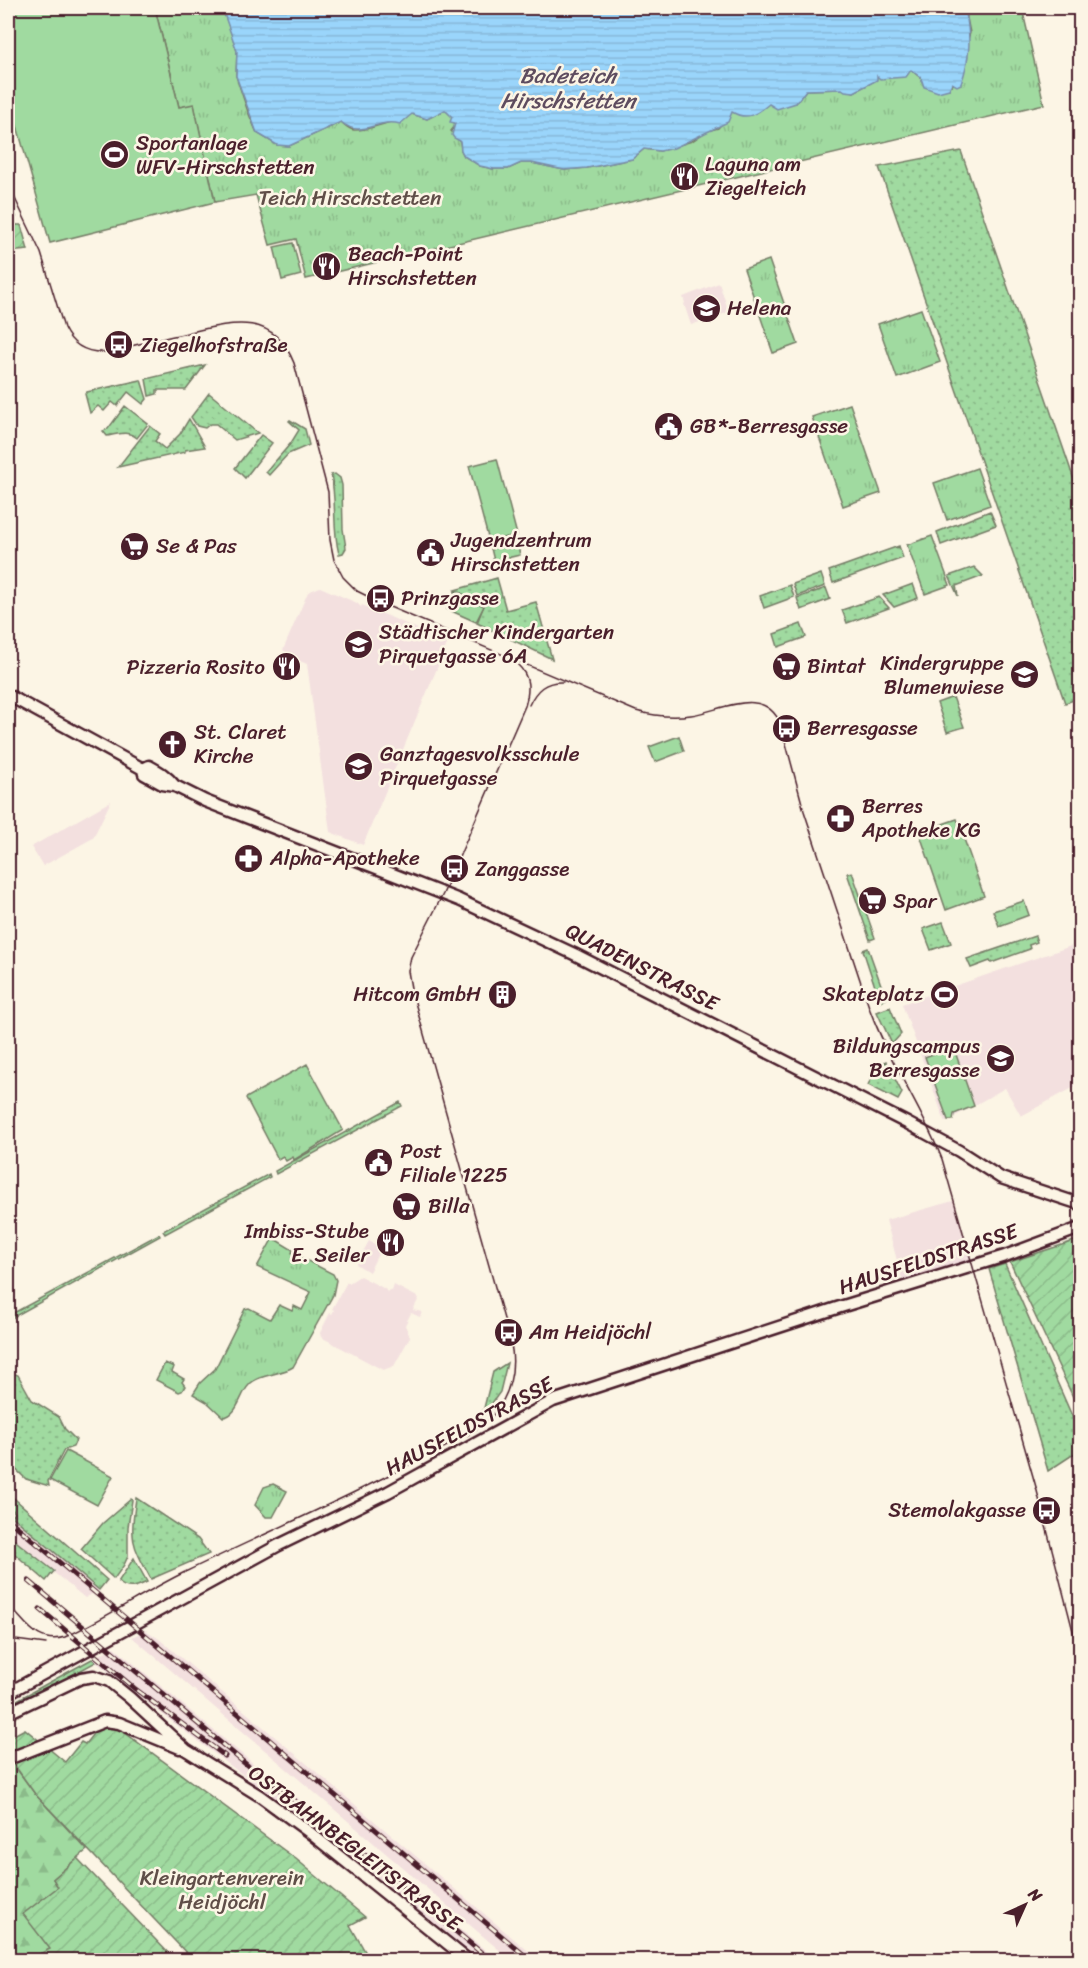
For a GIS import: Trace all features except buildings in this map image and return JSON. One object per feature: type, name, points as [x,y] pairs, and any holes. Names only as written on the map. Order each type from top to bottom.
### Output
[{"type":"street","name":"QUADENSTRASSE","points":[[8,695],[142,769],[144,774],[162,784],[175,786],[204,801],[459,900],[574,954],[907,1123],[959,1150],[1001,1178],[1080,1204]]},
{"type":"street","name":"HAUSFELDSTRASSE","points":[[8,1693],[279,1545],[388,1492],[569,1394],[1005,1256],[1080,1228]]},
{"type":"street","name":"OSTBAHNBEGLEITSTRASSE","points":[[8,1713],[81,1678],[101,1677],[130,1698],[186,1750]]},
{"type":"street","name":"OSTBAHNBEGLEITSTRASSE","points":[[8,1760],[98,1722],[109,1720],[186,1750],[260,1796],[309,1832],[468,1960]]},
{"type":"shaded area","name":"Helena","points":[[719,283],[729,312],[691,325],[683,297]]},
{"type":"shaded area","points":[[320,587],[357,603],[361,607],[362,605],[448,642],[363,845],[330,832],[307,664],[285,655],[286,652],[283,650],[308,592]]},
{"type":"shaded area","points":[[111,801],[93,838],[43,866],[31,847]]},
{"type":"shaded area","name":"Bildungscampus Berresgasse","points":[[1080,943],[1080,1084],[1021,1116],[1005,1088],[945,1122],[902,1004]]},
{"type":"shaded area","points":[[953,1201],[973,1263],[904,1286],[886,1220]]},
{"type":"shaded area","points":[[369,1241],[381,1248],[369,1272],[356,1264]]},
{"type":"shaded area","points":[[360,1276],[387,1292],[392,1291],[394,1285],[419,1298],[413,1310],[422,1312],[420,1317],[411,1313],[405,1325],[410,1337],[394,1366],[383,1370],[321,1337],[320,1333],[347,1282]]},
{"type":"shaded area","points":[[8,1512],[99,1590],[85,1598],[8,1535]]},
{"type":"shaded area","points":[[146,1630],[539,1960],[511,1960],[132,1637]]},
{"type":"shaded area","points":[[114,1647],[261,1770],[374,1857],[497,1960],[478,1960],[355,1859],[92,1659]]},
{"type":"green space","name":"Sportanlage WFV-Hirschstetten","points":[[8,8],[155,8],[179,107],[194,104],[215,202],[50,243],[8,92]]},
{"type":"green space","name":"Teich Hirschstetten","points":[[155,8],[223,8],[237,51],[236,76],[248,112],[257,133],[277,145],[289,146],[341,122],[350,129],[359,130],[412,114],[427,119],[445,110],[453,117],[455,126],[451,131],[460,141],[464,156],[480,166],[493,169],[508,169],[521,163],[532,163],[564,170],[632,159],[644,149],[660,151],[692,141],[707,131],[718,128],[732,112],[769,104],[796,103],[806,90],[842,89],[854,92],[876,80],[877,75],[911,70],[921,78],[949,89],[954,83],[970,33],[966,13],[971,8],[1022,8],[1044,104],[306,279],[296,239],[270,245],[256,195],[215,202],[194,105],[179,107]]},
{"type":"green space","points":[[961,151],[1080,497],[1080,698],[1065,703],[879,167]]},
{"type":"green space","points":[[8,195],[16,217],[13,219],[16,225],[21,225],[28,250],[8,252]]},
{"type":"green space","points":[[293,243],[301,275],[282,280],[274,247]]},
{"type":"green space","points":[[769,260],[798,344],[773,353],[744,269]]},
{"type":"green space","points":[[921,309],[940,362],[897,378],[878,324]]},
{"type":"green space","points":[[205,365],[186,390],[157,390],[157,394],[149,396],[146,379]]},
{"type":"green space","points":[[141,380],[147,399],[143,404],[128,392],[117,406],[112,402],[104,411],[98,406],[90,413],[85,394],[87,392]]},
{"type":"green space","points":[[209,393],[258,433],[235,440],[216,424],[210,424],[205,428],[197,426],[191,417]]},
{"type":"green space","points":[[850,404],[881,493],[843,506],[812,417]]},
{"type":"green space","points":[[125,406],[148,424],[137,438],[126,433],[107,436],[103,431],[108,429]]},
{"type":"green space","points":[[189,419],[205,447],[118,467],[150,426],[160,434],[155,441],[165,449],[180,434]]},
{"type":"green space","points":[[290,420],[305,429],[309,445],[288,454],[269,475],[266,472],[299,430]]},
{"type":"green space","points":[[261,435],[272,443],[245,478],[235,468]]},
{"type":"green space","points":[[497,459],[517,535],[489,541],[469,466]]},
{"type":"green space","points":[[977,468],[990,505],[947,520],[934,483]]},
{"type":"green space","points":[[335,474],[340,478],[342,485],[346,548],[343,553],[339,554],[331,475]]},
{"type":"green space","points":[[990,511],[996,525],[941,545],[937,532]]},
{"type":"green space","points":[[932,536],[950,585],[925,594],[907,545]]},
{"type":"green space","points":[[516,538],[520,555],[494,561],[490,544]]},
{"type":"green space","points":[[899,546],[903,558],[833,583],[829,571]]},
{"type":"green space","points":[[974,567],[983,576],[956,586],[958,596],[949,576]]},
{"type":"green space","points":[[821,574],[825,586],[797,596],[793,584]]},
{"type":"green space","points":[[497,578],[506,610],[536,602],[552,659],[477,623],[484,605],[455,590]]},
{"type":"green space","points":[[913,584],[918,598],[894,607],[883,595]]},
{"type":"green space","points":[[790,585],[794,597],[764,608],[760,596]]},
{"type":"green space","points":[[826,588],[830,599],[801,610],[797,598]]},
{"type":"green space","points":[[455,591],[484,606],[476,622],[447,609]]},
{"type":"green space","points":[[879,597],[889,608],[847,623],[842,610]]},
{"type":"green space","points":[[801,624],[806,637],[778,647],[774,634]]},
{"type":"green space","points":[[953,697],[964,727],[947,732],[937,703]]},
{"type":"green space","points":[[679,736],[684,751],[655,762],[649,747]]},
{"type":"green space","points":[[957,819],[984,896],[946,910],[919,832]]},
{"type":"green space","points":[[852,872],[875,938],[870,940],[847,873]]},
{"type":"green space","points":[[1024,901],[1029,915],[999,926],[993,911]]},
{"type":"green space","points":[[943,922],[951,943],[931,950],[923,929]]},
{"type":"green space","points":[[1035,936],[1037,942],[1029,945],[1030,949],[991,963],[990,961],[971,968],[967,959]]},
{"type":"green space","points":[[868,948],[886,999],[880,1002],[863,950]]},
{"type":"green space","points":[[890,1007],[901,1034],[892,1044],[877,1012]]},
{"type":"green space","points":[[953,1046],[974,1106],[954,1114],[953,1120],[948,1120],[925,1057]]},
{"type":"green space","points":[[886,1061],[902,1093],[898,1100],[868,1085],[878,1065]]},
{"type":"green space","points":[[307,1064],[343,1130],[294,1160],[293,1157],[286,1161],[283,1156],[278,1159],[246,1098]]},
{"type":"green space","points":[[400,1102],[402,1106],[276,1174],[275,1171]]},
{"type":"green space","points":[[269,1174],[270,1177],[165,1234],[163,1231]]},
{"type":"green space","points":[[159,1234],[160,1236],[8,1320],[8,1316]]},
{"type":"green space","points":[[273,1238],[293,1250],[292,1253],[333,1274],[336,1280],[333,1295],[293,1367],[253,1381],[232,1413],[223,1417],[207,1402],[193,1394],[200,1383],[215,1369],[245,1309],[249,1308],[270,1319],[279,1305],[292,1311],[294,1306],[302,1310],[311,1292],[257,1267]]},
{"type":"green space","points":[[1080,1239],[1080,1412],[1010,1262]]},
{"type":"green space","points":[[1005,1264],[1080,1434],[1080,1450],[1048,1471],[989,1269]]},
{"type":"green space","points":[[165,1363],[174,1367],[172,1372],[184,1379],[182,1382],[185,1386],[182,1391],[179,1392],[156,1380]]},
{"type":"green space","points":[[507,1363],[500,1392],[484,1414],[493,1372]]},
{"type":"green space","points":[[15,1374],[18,1375],[32,1400],[59,1417],[65,1429],[76,1440],[73,1447],[64,1450],[48,1481],[49,1486],[26,1479],[8,1462],[8,1378]]},
{"type":"green space","points":[[66,1451],[113,1476],[97,1505],[50,1480]]},
{"type":"green space","points":[[273,1484],[287,1491],[273,1517],[266,1517],[255,1505],[264,1487]]},
{"type":"green space","points":[[8,1493],[107,1580],[99,1590],[12,1516],[15,1513],[8,1504]]},
{"type":"green space","points":[[136,1498],[198,1539],[209,1554],[151,1579],[139,1557],[134,1541]]},
{"type":"green space","points":[[131,1499],[128,1556],[114,1579],[81,1549],[103,1523]]},
{"type":"green space","points":[[8,1535],[54,1571],[46,1581],[8,1548]]},
{"type":"green space","points":[[134,1558],[147,1582],[136,1587],[129,1587],[118,1582]]},
{"type":"green space","points":[[92,1659],[96,1662],[8,1710],[8,1705]]},
{"type":"green space","name":"Kleingartenverein Heidjöchl","points":[[100,1725],[121,1730],[296,1859],[365,1917],[350,1925],[370,1960],[193,1960],[35,1794],[8,1756],[8,1738],[25,1729],[65,1762],[81,1742],[85,1744]]},
{"type":"green space","points":[[11,1761],[35,1794],[87,1850],[53,1879],[58,1887],[50,1949],[28,1960],[8,1960],[8,1763]]},
{"type":"green space","points":[[77,1858],[175,1960],[28,1960],[50,1949],[23,1914],[58,1887],[53,1879]]},
{"type":"water","name":"Badeteich Hirschstetten","points":[[222,8],[971,8],[966,13],[969,32],[968,57],[961,84],[957,86],[952,83],[949,89],[938,92],[924,87],[921,78],[911,70],[906,77],[880,79],[877,76],[877,80],[854,92],[842,89],[806,90],[796,103],[777,109],[769,104],[752,115],[742,116],[732,112],[728,122],[674,148],[660,151],[644,149],[632,159],[564,170],[532,163],[521,163],[508,169],[480,166],[464,156],[460,141],[452,135],[455,123],[450,122],[452,117],[445,110],[427,119],[412,114],[400,124],[384,123],[363,129],[349,127],[341,122],[289,146],[277,145],[257,133],[236,76],[237,51]]},
{"type":"tram line","points":[[8,184],[41,253],[64,328],[80,347],[105,352],[234,324],[249,324],[262,328],[274,335],[285,346],[294,363],[328,492],[330,540],[334,560],[343,577],[357,591],[636,711],[663,716],[684,716],[741,703],[753,703],[764,706],[774,713],[781,725],[804,811],[870,1010],[886,1048],[942,1159],[1036,1487],[1080,1658]]},
{"type":"tram line","points":[[8,1605],[39,1635],[55,1639],[65,1637],[185,1572],[455,1442],[484,1423],[503,1400],[512,1372],[511,1344],[408,971],[411,957],[443,894],[525,706],[528,683],[517,664]]},
{"type":"tram line","points":[[529,705],[535,695],[546,685],[563,682]]},
{"type":"tram line","points":[[8,1639],[46,1644]]},
{"type":"railway","points":[[8,1519],[530,1960]]},
{"type":"railway","points":[[29,1581],[248,1766],[354,1846],[490,1960]]},
{"type":"railway","points":[[40,1609],[134,1688],[225,1756]]},
{"type":"place","name":"Sportanlage WFV-Hirschstetten","points":[[115,155]]},
{"type":"place","name":"Laguna am Ziegelteich","points":[[684,176]]},
{"type":"place","name":"Beach-Point Hirschstetten","points":[[327,266]]},
{"type":"place","name":"Helena","points":[[706,308]]},
{"type":"place","name":"Ziegelhofstraße","points":[[119,345]]},
{"type":"place","name":"GB*-Berresgasse","points":[[669,426]]},
{"type":"place","name":"Se & Pas","points":[[135,546]]},
{"type":"place","name":"Jugendzentrum Hirschstetten","points":[[430,552]]},
{"type":"place","name":"Prinzgasse","points":[[380,598]]},
{"type":"place","name":"Städtischer Kindergarten Pirquetgasse 6A","points":[[358,644]]},
{"type":"place","name":"Bintat","points":[[786,666]]},
{"type":"place","name":"Pizzeria Rosito","points":[[286,667]]},
{"type":"place","name":"Kindergruppe Blumenwiese","points":[[1025,675]]},
{"type":"place","name":"Berresgasse","points":[[786,728]]},
{"type":"place","name":"St. Claret Kirche","points":[[173,744]]},
{"type":"place","name":"Ganztagesvolksschule Pirquetgasse","points":[[359,766]]},
{"type":"place","name":"Berres Apotheke KG","points":[[841,818]]},
{"type":"place","name":"Alpha-Apotheke","points":[[249,858]]},
{"type":"place","name":"Zanggasse","points":[[454,869]]},
{"type":"place","name":"Spar","points":[[872,901]]},
{"type":"place","name":"Hitcom GmbH","points":[[502,994]]},
{"type":"place","name":"Skateplatz","points":[[945,994]]},
{"type":"place","name":"Bildungscampus Berresgasse","points":[[1001,1058]]},
{"type":"place","name":"Post Filiale 1225","points":[[379,1163]]},
{"type":"place","name":"Billa","points":[[407,1206]]},
{"type":"place","name":"Imbiss-Stube E. Seiler","points":[[390,1243]]},
{"type":"place","name":"Am Heidjöchl","points":[[508,1332]]},
{"type":"place","name":"Stemolakgasse","points":[[1047,1510]]}]
